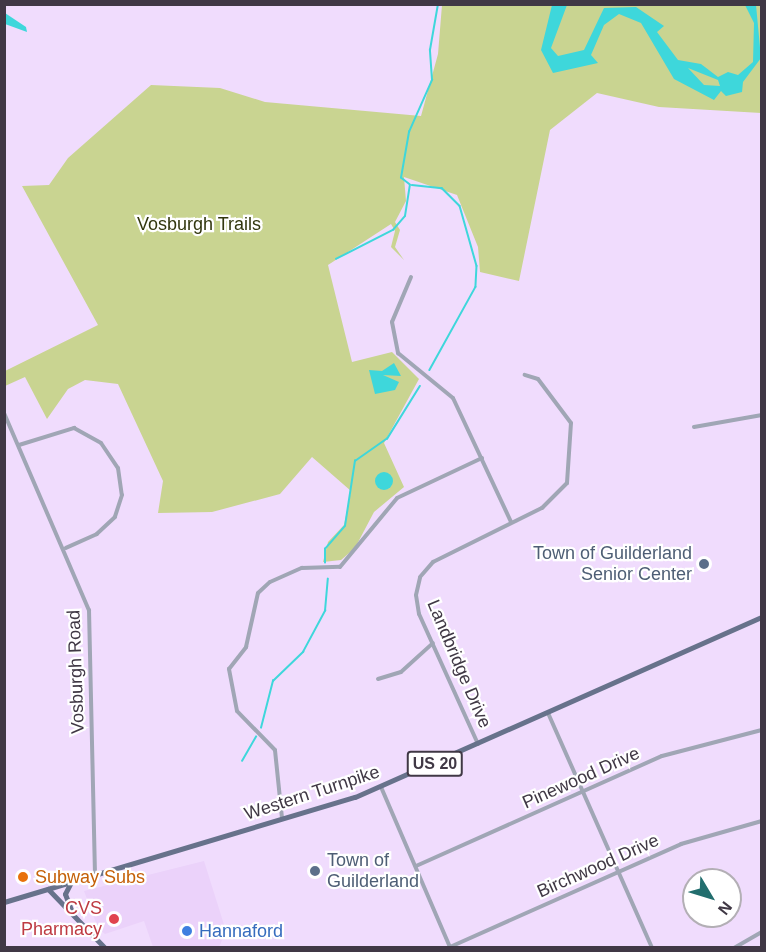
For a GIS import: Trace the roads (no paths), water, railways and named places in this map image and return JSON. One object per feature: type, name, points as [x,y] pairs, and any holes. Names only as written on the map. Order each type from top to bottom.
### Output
[{"type":"main road","name":"Western Turnpike","points":[[95,874],[283,821],[381,787],[762,617]]},
{"type":"main road","name":"US 20","points":[[4,902],[95,874]]},
{"type":"main road","points":[[71,882],[65,898],[76,918]]},
{"type":"main road","points":[[48,889],[105,948]]},
{"type":"street","points":[[411,277],[392,322],[398,353],[453,398],[511,522]]},
{"type":"street","name":"Landbridge Drive","points":[[478,744],[417,605],[420,578],[440,557],[551,503],[570,472],[572,432],[566,412],[538,379],[525,375]]},
{"type":"street","name":"Vosburgh Road","points":[[4,413],[66,548],[89,610],[95,874]]},
{"type":"street","points":[[694,427],[762,415]]},
{"type":"street","points":[[19,445],[74,428],[100,442],[118,468],[122,495],[114,517],[97,534],[66,548]]},
{"type":"street","points":[[283,821],[275,750],[237,711],[229,669],[246,647],[258,593],[270,582],[302,568],[340,567],[397,498],[482,458]]},
{"type":"street","points":[[378,679],[401,672],[432,643]]},
{"type":"street","points":[[548,713],[652,948]]},
{"type":"street","name":"Pinewood Drive","points":[[416,866],[662,756],[762,730]]},
{"type":"street","points":[[381,787],[450,947]]},
{"type":"street","name":"Birchwood Drive","points":[[450,947],[706,834],[762,821]]},
{"type":"street","points":[[734,948],[742,946],[762,932]]},
{"type":"waterway","points":[[336,259],[393,230],[405,216],[410,185],[401,178],[409,132],[432,80],[430,50],[438,4]]},
{"type":"waterway","points":[[412,185],[442,188],[460,206],[477,266],[476,287],[430,370]]},
{"type":"waterway","points":[[325,563],[325,549],[345,526],[355,461],[387,439],[420,386]]},
{"type":"waterway","points":[[261,728],[273,681],[303,652],[325,611],[328,579]]},
{"type":"waterway","points":[[242,761],[256,737]]},
{"type":"place","name":"Town of Guilderland Senior Center","points":[[704,564]]},
{"type":"place","name":"Town of Guilderland","points":[[315,871]]},
{"type":"place","name":"Subway Subs","points":[[23,877]]},
{"type":"place","name":"CVS Pharmacy","points":[[114,919]]},
{"type":"place","name":"Hannaford","points":[[187,931]]},
{"type":"park label","name":"Vosburgh Trails","points":[[199,224]]}]
